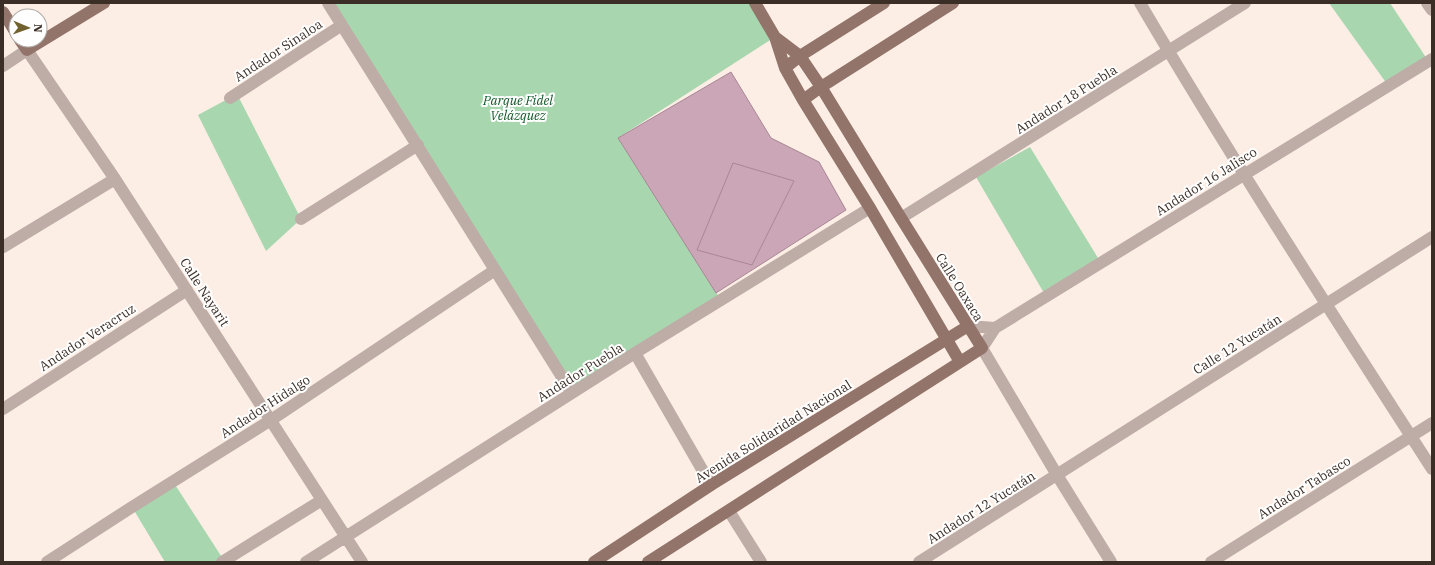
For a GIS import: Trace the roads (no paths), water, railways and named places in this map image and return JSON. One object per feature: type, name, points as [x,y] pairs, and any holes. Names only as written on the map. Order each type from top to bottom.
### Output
[{"type":"main road","points":[[48,32],[104,3]]},
{"type":"main road","name":"Calle Oaxaca","points":[[755,3],[775,36],[785,68],[802,100],[870,208],[960,362]]},
{"type":"main road","points":[[785,68],[800,56],[884,3]]},
{"type":"main road","points":[[802,100],[953,3]]},
{"type":"main road","name":"Calle Oaxaca","points":[[775,36],[800,56],[821,87],[900,218],[982,348]]},
{"type":"main road","name":"Avenida Solidaridad Nacional","points":[[594,562],[711,485],[968,326]]},
{"type":"main road","points":[[648,562],[982,348]]},
{"type":"street","points":[[328,3],[572,393]]},
{"type":"street","points":[[1140,3],[1244,174],[1432,469]]},
{"type":"street","name":"Andador 18 Puebla","points":[[900,218],[1246,3]]},
{"type":"street","points":[[1427,3],[1432,10]]},
{"type":"street","name":"Andador Sinaloa","points":[[230,98],[342,25]]},
{"type":"street","points":[[3,66],[21,48]]},
{"type":"street","name":"Calle Nayarit","points":[[26,48],[115,179],[362,562]]},
{"type":"street","name":"Andador 16 Jalisco","points":[[982,348],[995,328],[1432,59]]},
{"type":"street","points":[[301,218],[418,146]]},
{"type":"street","points":[[3,247],[115,179]]},
{"type":"street","name":"Andador Puebla","points":[[306,562],[635,353],[870,208]]},
{"type":"street","name":"Calle 12 Yucatán","points":[[1057,475],[1432,237]]},
{"type":"street","name":"Andador Hidalgo","points":[[47,562],[271,420],[495,270]]},
{"type":"street","name":"Andador Veracruz","points":[[3,409],[187,290]]},
{"type":"street","points":[[968,326],[995,328]]},
{"type":"street","name":"Calle Oaxaca","points":[[982,348],[1057,475],[1111,562]]},
{"type":"street","points":[[635,353],[711,485]]},
{"type":"street","name":"Andador Tabasco","points":[[1211,562],[1432,423]]},
{"type":"street","name":"Andador 12 Yucatán","points":[[919,562],[1057,475]]},
{"type":"street","points":[[222,562],[322,500]]},
{"type":"street","points":[[729,511],[762,562]]},
{"type":"park label","name":"Parque Fidel Velázquez","points":[[518,108]]}]
